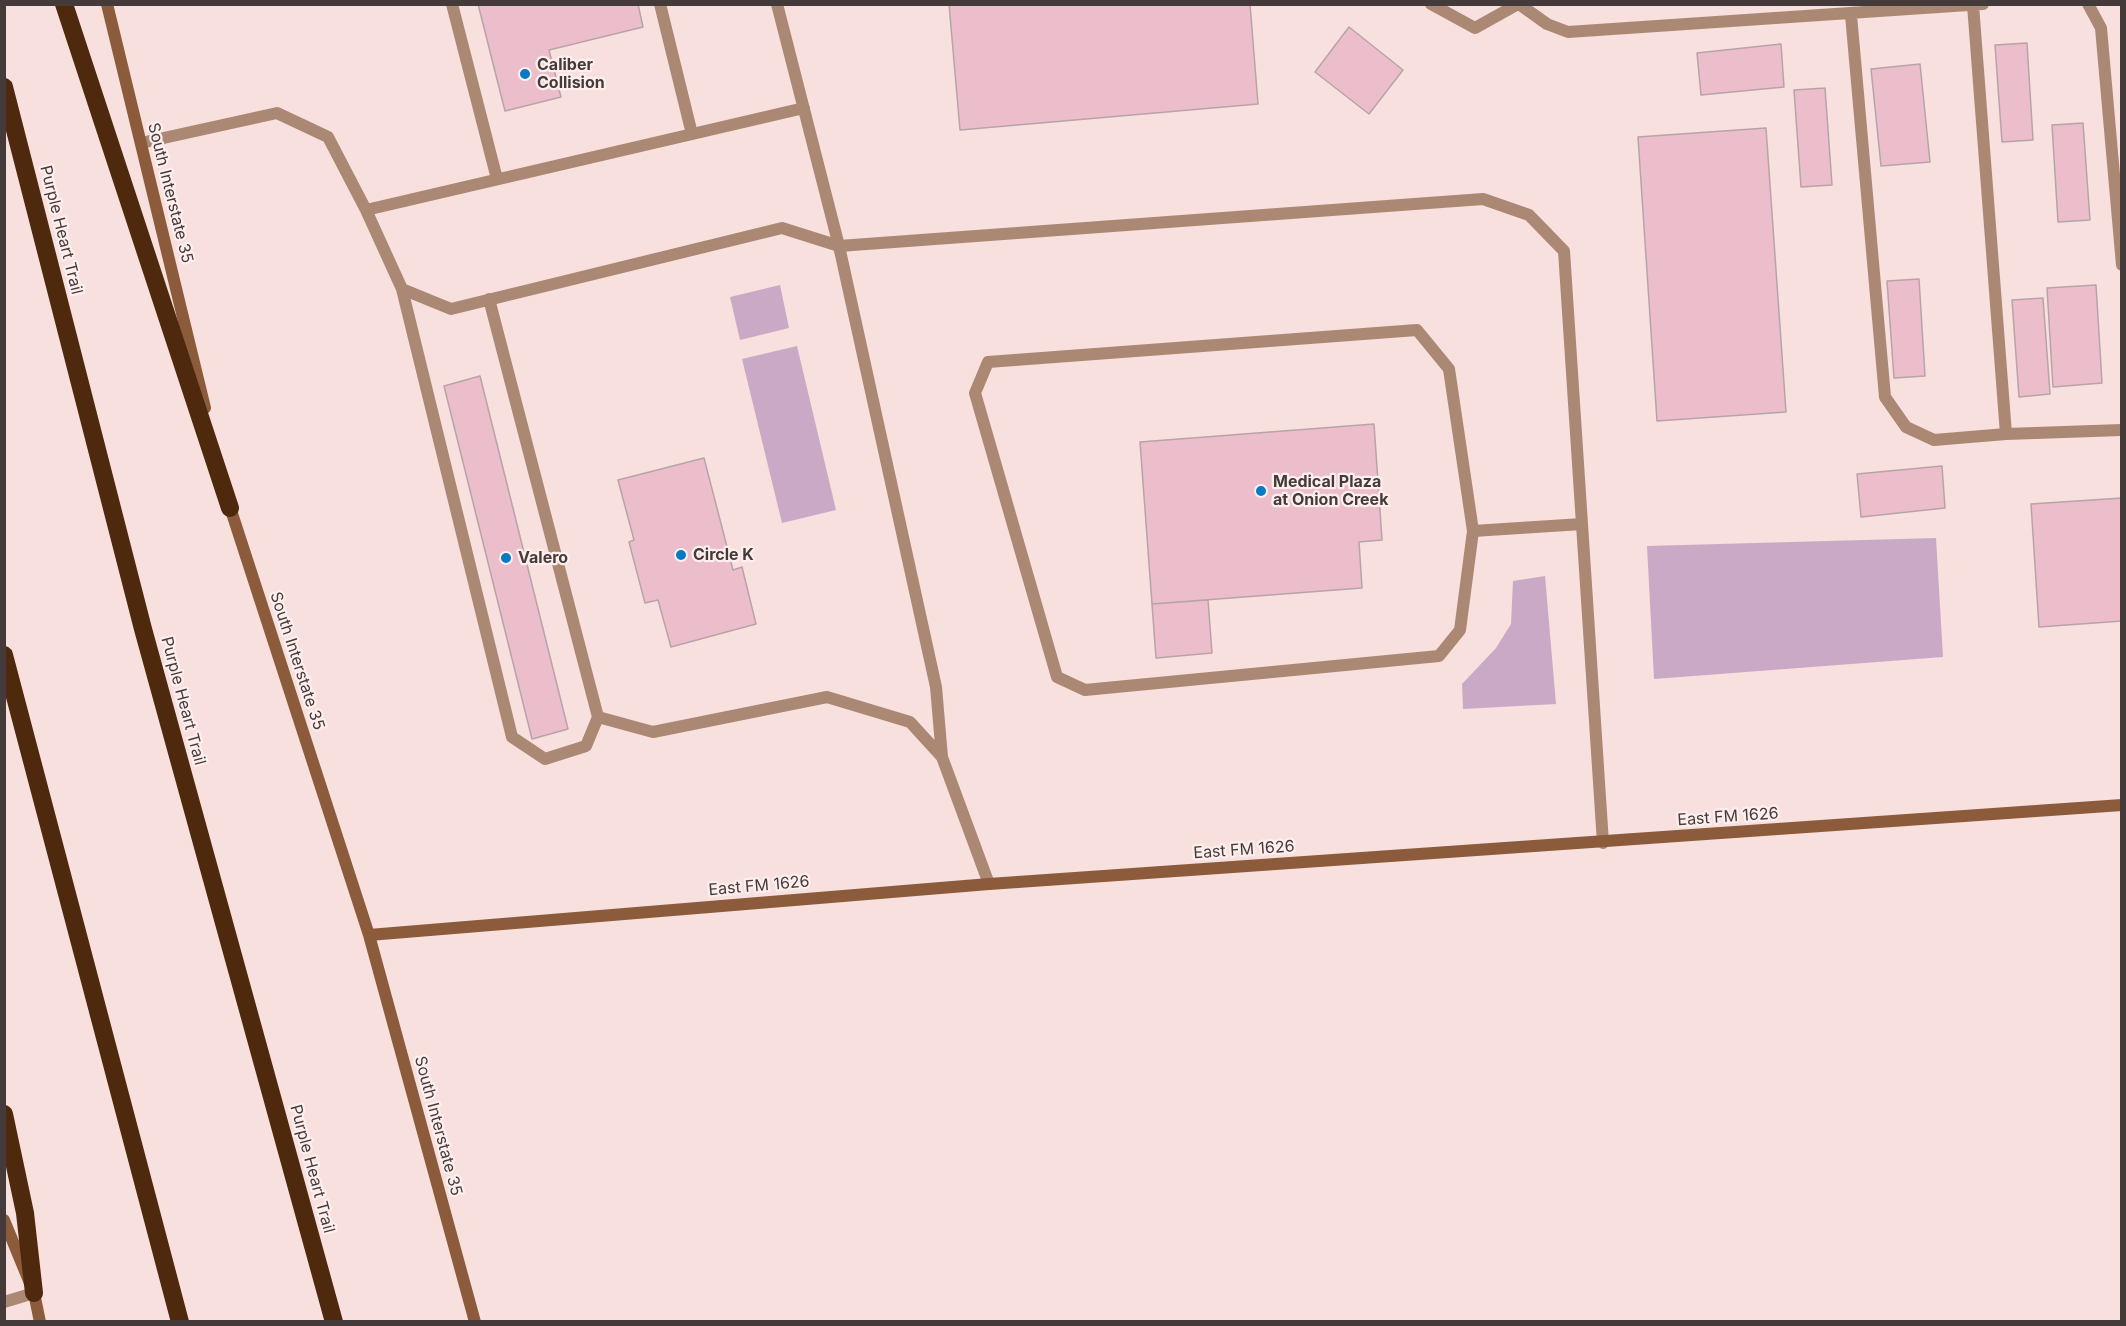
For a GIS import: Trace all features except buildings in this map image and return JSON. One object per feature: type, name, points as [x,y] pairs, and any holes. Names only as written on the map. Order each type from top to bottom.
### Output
[{"type":"highway","points":[[64,4],[230,508]]},
{"type":"highway","name":"Purple Heart Trail","points":[[4,87],[143,629],[334,1322]]},
{"type":"highway","points":[[4,655],[180,1322]]},
{"type":"highway","points":[[4,1114],[26,1213],[34,1293]]},
{"type":"main road","name":"South Interstate 35","points":[[107,4],[230,508],[369,935],[475,1322]]},
{"type":"main road","name":"East FM 1626","points":[[369,935],[988,884],[1603,843],[2121,805]]},
{"type":"main road","points":[[4,1220],[34,1293],[40,1322]]},
{"type":"lane","points":[[452,4],[497,179]]},
{"type":"lane","points":[[660,4],[692,134]]},
{"type":"lane","points":[[777,4],[839,246],[936,687],[942,757],[988,884]]},
{"type":"lane","points":[[1431,4],[1475,28],[1518,4],[1547,24],[1568,32],[1851,15],[1983,4]]},
{"type":"lane","points":[[2088,4],[2101,28],[2121,265]]},
{"type":"lane","points":[[1973,5],[2006,434]]},
{"type":"lane","points":[[1851,15],[1885,397],[1906,427],[1934,440],[2006,434],[2121,430]]},
{"type":"lane","points":[[366,210],[804,108]]},
{"type":"lane","points":[[141,143],[277,113],[328,136],[366,210],[402,289],[512,737],[545,759],[586,746],[597,717],[489,299]]},
{"type":"lane","points":[[402,289],[451,309],[782,228],[839,246],[1483,199],[1529,215],[1564,251],[1603,843]]},
{"type":"lane","points":[[1417,330],[1449,369],[1473,531],[1460,630],[1439,656],[1085,690],[1057,677],[975,393],[988,362],[1417,330]]},
{"type":"lane","points":[[1473,531],[1582,524]]},
{"type":"lane","points":[[597,717],[653,732],[827,697],[910,722],[942,757]]},
{"type":"lane","points":[[4,1302],[34,1293]]},
{"type":"shaded area","points":[[780,285],[789,328],[740,340],[730,297]]},
{"type":"shaded area","points":[[797,346],[836,510],[782,523],[742,359]]},
{"type":"shaded area","points":[[1936,538],[1943,657],[1654,679],[1647,546]]},
{"type":"shaded area","points":[[1545,576],[1556,704],[1463,709],[1462,684],[1496,648],[1511,624],[1513,581]]},
{"type":"place","name":"Caliber Collision","points":[[525,74]]},
{"type":"place","name":"Medical Plaza at Onion Creek","points":[[1261,491]]},
{"type":"place","name":"Circle K","points":[[681,555]]},
{"type":"place","name":"Valero","points":[[506,558]]}]
